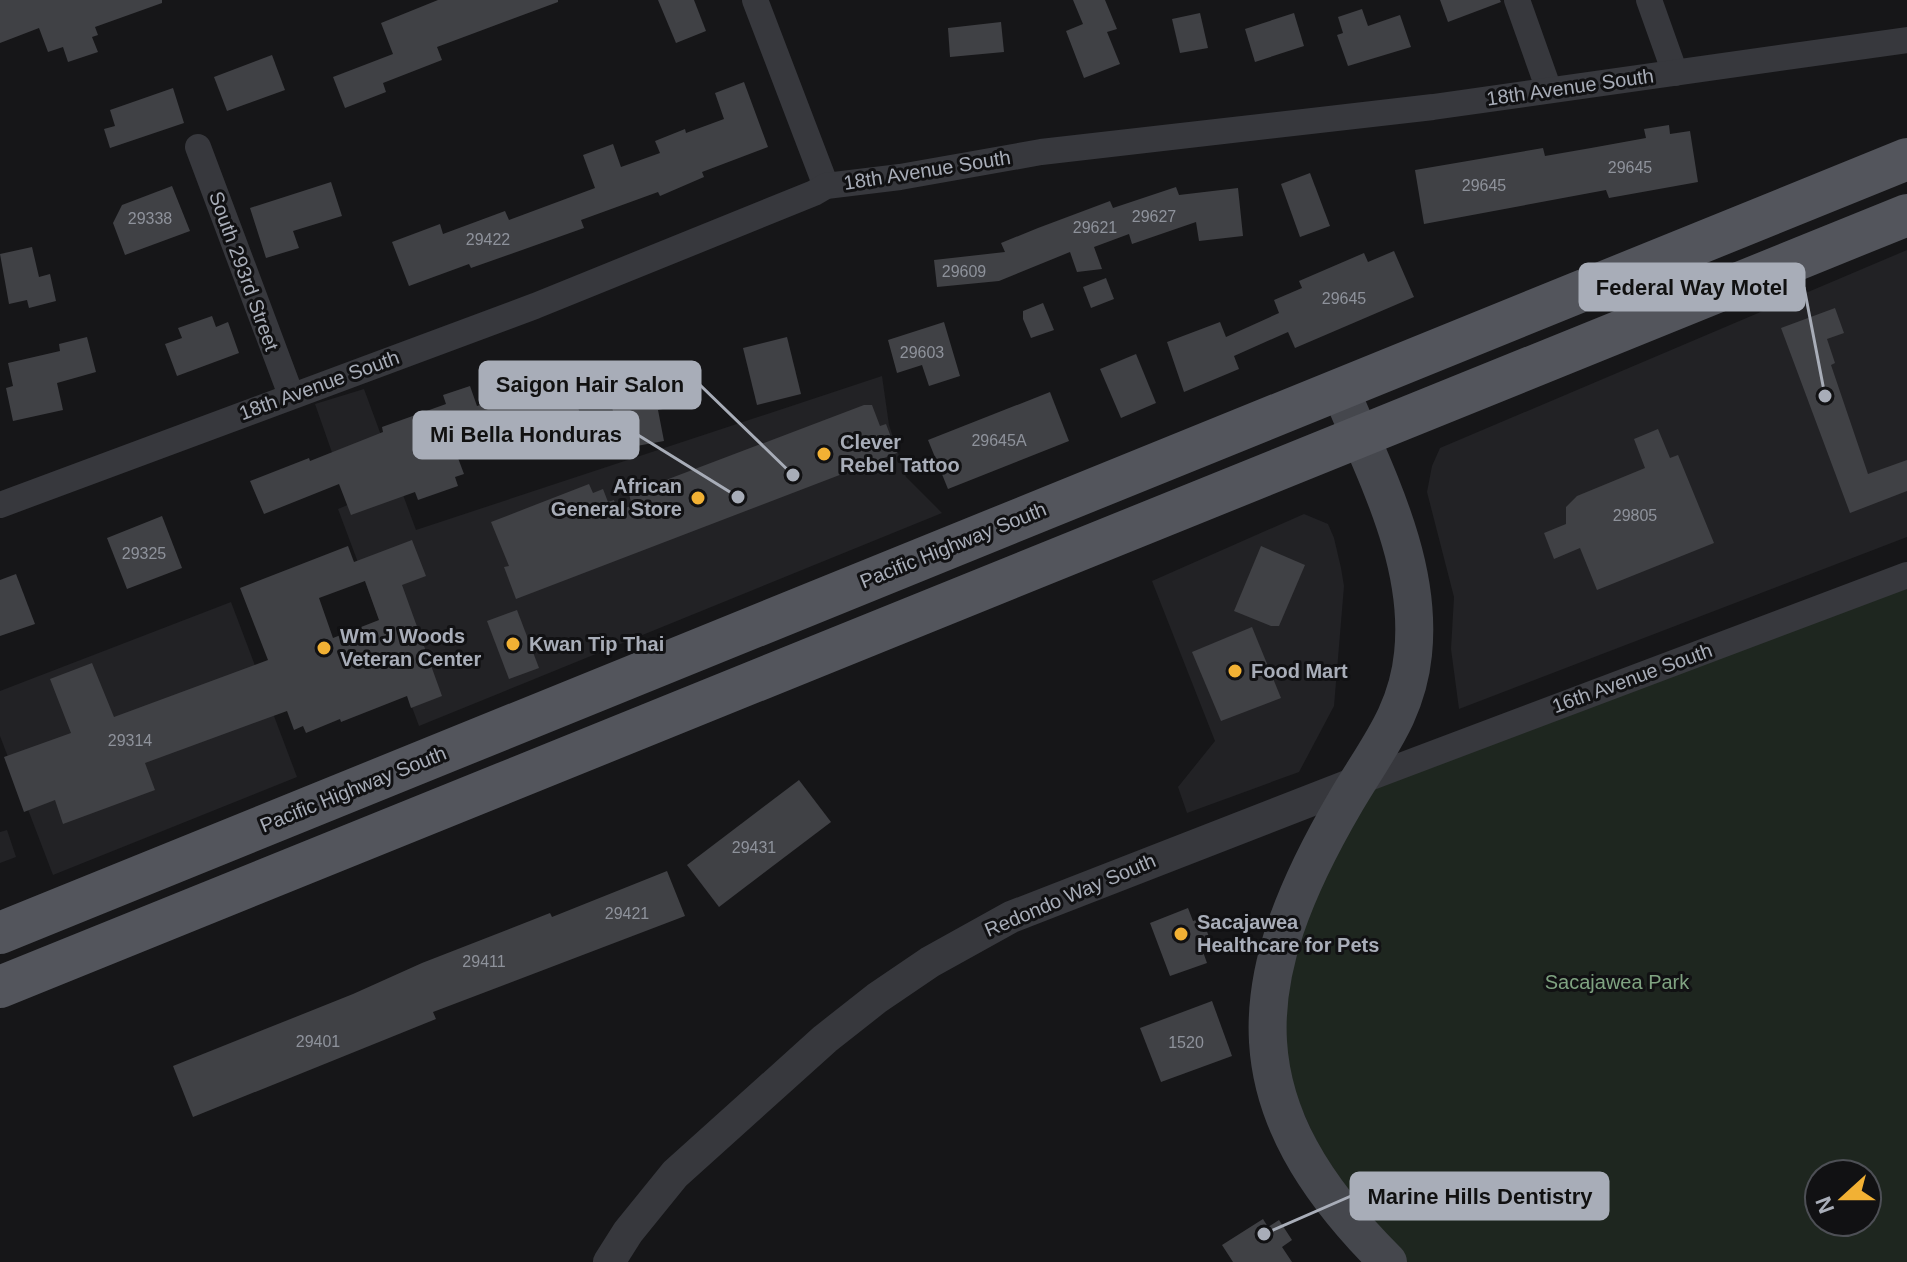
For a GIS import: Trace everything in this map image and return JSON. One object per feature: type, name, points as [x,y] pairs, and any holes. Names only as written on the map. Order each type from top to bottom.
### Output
[{"type":"main road","name":"Pacific Highway South","points":[[0,933],[1907,159]]},
{"type":"main road","points":[[0,987],[1904,213]]},
{"type":"main road","points":[[1340,389],[1403,550],[1412,586],[1413,655],[1406,690],[1393,727],[1319,851],[1285,930],[1268,999],[1266,1030],[1275,1089],[1306,1163],[1358,1233],[1388,1262]]},
{"type":"main road","points":[[0,960],[161,894],[300,811]]},
{"type":"street","points":[[755,0],[826,186]]},
{"type":"street","points":[[1517,0],[1549,90]]},
{"type":"street","points":[[1649,0],[1675,73]]},
{"type":"street","name":"18th Avenue South","points":[[0,505],[535,306],[826,186],[900,177],[1041,152],[1433,107],[1907,40]]},
{"type":"street","name":"South 293rd Street","points":[[198,147],[291,395]]},
{"type":"street","name":"16th Avenue South","points":[[1358,782],[1907,575]]},
{"type":"street","name":"Redondo Way South","points":[[609,1262],[628,1232],[675,1174],[825,1039],[930,962],[1011,917],[1358,782]]},
{"type":"shaded area","points":[[1907,250],[1907,537],[1459,709],[1451,649],[1454,597],[1427,492],[1432,466],[1440,448]]},
{"type":"shaded area","points":[[882,376],[889,425],[906,477],[942,513],[419,726],[338,509],[350,504],[315,404],[364,389],[416,530]]},
{"type":"shaded area","points":[[1304,514],[1328,524],[1344,586],[1334,706],[1299,772],[1187,813],[1178,787],[1215,741],[1152,581]]},
{"type":"shaded area","points":[[231,602],[297,777],[53,875],[0,736],[0,691]]},
{"type":"shaded area","points":[[7,830],[16,857],[0,863],[0,832]]},
{"type":"green space","name":"Sacajawea Park","points":[[1907,575],[1907,1262],[1388,1262],[1358,1233],[1266,1030],[1346,799]]},
{"type":"building","points":[[0,0],[162,0],[162,3],[95,27],[98,35],[92,37],[98,52],[68,62],[63,47],[48,52],[39,28],[0,43]]},
{"type":"building","points":[[438,0],[558,2],[437,47],[442,60],[383,83],[386,92],[345,108],[333,77],[393,54],[381,23]]},
{"type":"building","points":[[658,0],[694,0],[706,31],[676,43]]},
{"type":"building","points":[[1073,0],[1105,0],[1117,29],[1107,32],[1120,64],[1084,78],[1066,31],[1083,24]]},
{"type":"building","points":[[1440,0],[1500,0],[1501,2],[1448,22]]},
{"type":"building","points":[[1362,9],[1368,26],[1400,15],[1411,47],[1348,66],[1337,35],[1343,33],[1338,17]]},
{"type":"building","points":[[1200,13],[1208,48],[1180,53],[1172,19]]},
{"type":"building","points":[[1294,13],[1304,46],[1255,62],[1245,29]]},
{"type":"building","points":[[1001,22],[1004,52],[950,57],[948,28]]},
{"type":"building","points":[[272,55],[285,90],[227,111],[214,77]]},
{"type":"building","points":[[744,82],[768,147],[702,172],[704,177],[660,196],[658,192],[581,220],[584,228],[471,268],[469,264],[409,286],[392,242],[440,224],[443,234],[505,211],[509,220],[595,188],[583,155],[613,144],[621,167],[660,153],[655,141],[724,119],[715,93]]},
{"type":"building","points":[[173,88],[184,123],[110,148],[104,129],[115,126],[110,110]]},
{"type":"building","points":[[1669,125],[1670,134],[1690,131],[1698,182],[1609,198],[1606,190],[1424,224],[1415,170],[1543,148],[1545,156],[1591,148],[1646,138],[1644,129]]},
{"type":"building","points":[[1310,173],[1330,226],[1300,237],[1281,184]]},
{"type":"building","points":[[331,182],[342,216],[293,231],[299,248],[266,258],[250,208]]},
{"type":"building","points":[[172,186],[190,231],[125,255],[113,223],[122,205]]},
{"type":"building","points":[[1176,187],[1179,195],[1238,188],[1243,236],[1199,241],[1196,222],[1132,244],[1129,234],[1094,247],[1102,269],[1077,272],[1070,252],[999,281],[937,287],[934,260],[1005,252],[1001,243],[1038,228],[1110,201],[1113,208]]},
{"type":"building","points":[[32,247],[39,277],[50,274],[56,301],[29,308],[27,300],[9,304],[0,254]]},
{"type":"building","points":[[1394,251],[1414,297],[1295,348],[1288,332],[1234,356],[1239,369],[1184,392],[1167,342],[1220,322],[1226,337],[1279,313],[1274,300],[1302,288],[1299,281],[1364,253],[1368,262]]},
{"type":"building","points":[[1106,278],[1114,299],[1091,308],[1083,287]]},
{"type":"building","points":[[1043,303],[1054,330],[1031,338],[1023,311]]},
{"type":"building","points":[[1835,308],[1844,333],[1827,339],[1835,363],[1831,365],[1868,474],[1907,460],[1907,491],[1850,513],[1781,328]]},
{"type":"building","points":[[212,316],[216,327],[228,322],[239,353],[177,376],[165,344],[182,338],[178,328]]},
{"type":"building","points":[[944,322],[960,376],[929,386],[922,365],[897,373],[888,340]]},
{"type":"building","points":[[87,337],[96,372],[57,383],[63,410],[13,421],[6,388],[13,386],[8,363],[60,351],[59,344]]},
{"type":"building","points":[[787,337],[801,394],[757,405],[743,348]]},
{"type":"building","points":[[1136,354],[1156,403],[1121,418],[1100,369]]},
{"type":"building","points":[[533,362],[540,382],[565,373],[580,413],[529,432],[526,425],[455,450],[464,474],[455,477],[458,486],[418,500],[415,492],[351,515],[339,484],[264,514],[250,481],[383,432],[382,427],[446,404],[443,395],[470,386],[477,406],[514,393],[507,372]]},
{"type":"building","points":[[681,369],[688,404],[658,410],[664,441],[620,449],[608,385]]},
{"type":"building","points":[[1050,392],[1069,441],[948,489],[928,440]]},
{"type":"building","points":[[864,405],[872,405],[880,426],[886,424],[897,453],[516,599],[504,567],[509,566],[491,522],[589,484],[593,493],[603,489],[608,502],[614,500],[617,510],[632,506],[629,494]]},
{"type":"building","points":[[1658,429],[1670,458],[1678,455],[1714,543],[1597,590],[1580,548],[1554,559],[1544,533],[1566,524],[1566,507],[1577,496],[1645,468],[1634,439]]},
{"type":"building","points":[[162,516],[182,568],[127,589],[107,538]]},
{"type":"building","points":[[412,540],[426,576],[402,585],[442,696],[411,708],[407,696],[306,733],[303,726],[294,730],[287,711],[145,763],[155,790],[63,824],[55,800],[24,812],[4,757],[71,733],[50,679],[92,663],[114,717],[268,660],[240,588],[348,546],[354,562]],"holes":[[[365,581],[379,620],[333,638],[319,598]]]},
{"type":"building","points":[[1261,546],[1305,565],[1279,626],[1271,626],[1234,611]]},
{"type":"building","points":[[16,574],[35,624],[0,636],[0,580]]},
{"type":"building","name":"Kwan Tip Thai","points":[[517,610],[539,668],[509,679],[487,621]]},
{"type":"building","name":"Food Mart","points":[[1252,627],[1281,698],[1221,721],[1192,652]]},
{"type":"building","points":[[799,780],[831,822],[719,907],[687,865]]},
{"type":"building","points":[[667,871],[685,916],[433,1012],[436,1019],[193,1117],[173,1066],[422,963],[550,913],[552,917]]},
{"type":"building","name":"Sacajawea Healthcare for Pets","points":[[1188,908],[1193,921],[1202,918],[1212,945],[1202,949],[1207,963],[1170,976],[1150,923]]},
{"type":"building","points":[[1212,1001],[1232,1056],[1161,1082],[1140,1028]]},
{"type":"building","points":[[1263,1219],[1268,1227],[1279,1220],[1292,1240],[1282,1247],[1292,1262],[1233,1262],[1222,1245]]},
{"type":"place","name":"Federal Way Motel","points":[[1825,396]]},
{"type":"place","name":"Clever Rebel Tattoo","points":[[824,454]]},
{"type":"place","name":"Saigon Hair Salon","points":[[793,475]]},
{"type":"place","name":"Mi Bella Honduras","points":[[738,497]]},
{"type":"place","name":"African General Store","points":[[698,498]]},
{"type":"place","name":"Kwan Tip Thai","points":[[513,644]]},
{"type":"place","name":"Wm J Woods Veteran Center","points":[[324,648]]},
{"type":"place","name":"Food Mart","points":[[1235,671]]},
{"type":"place","name":"Sacajawea Healthcare for Pets","points":[[1181,934]]},
{"type":"place","name":"Marine Hills Dentistry","points":[[1264,1234]]}]
